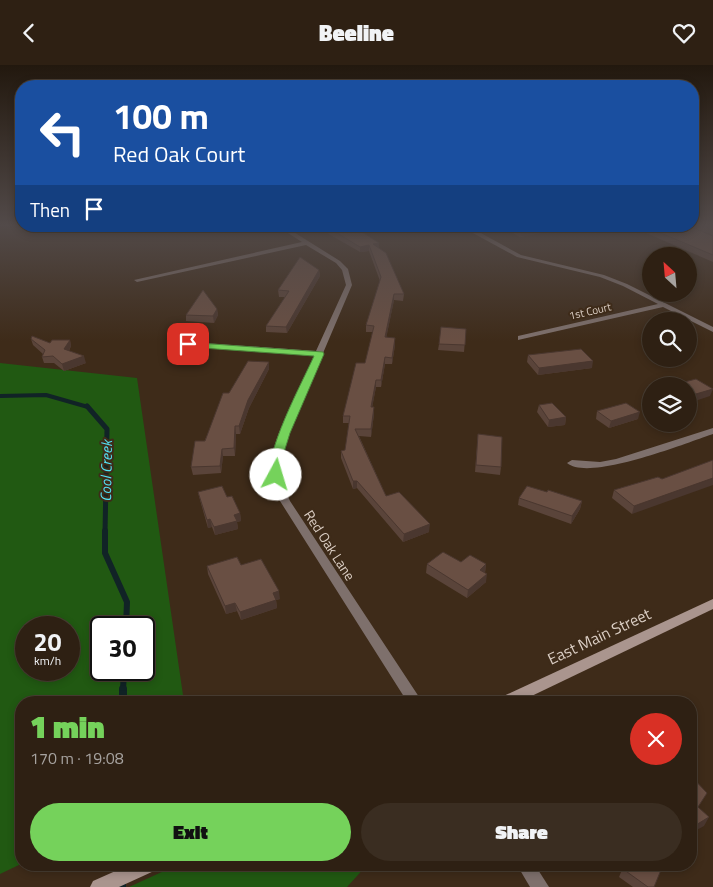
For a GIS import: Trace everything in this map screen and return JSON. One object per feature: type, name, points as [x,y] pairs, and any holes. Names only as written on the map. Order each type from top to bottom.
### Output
[{"type":"main road","name":"East Main Street","points":[[517,696],[713,604]]},
{"type":"main road","points":[[103,885],[134,871]]},
{"type":"street","points":[[137,280],[209,264]]},
{"type":"street","name":"Red Oak Lane","points":[[340,264],[349,278],[349,285],[284,433],[274,465],[278,486],[285,501],[411,696]]},
{"type":"street","points":[[554,264],[602,276],[713,330]]},
{"type":"street","name":"1st Court","points":[[521,338],[664,305]]},
{"type":"street","points":[[188,344],[320,354]]},
{"type":"street","points":[[572,463],[600,465],[618,462],[713,431]]},
{"type":"street","points":[[530,871],[540,887]]},
{"type":"green space","points":[[0,363],[137,378],[183,696],[15,696],[15,867],[0,874]]},
{"type":"green space","points":[[164,871],[362,871],[347,887],[129,887]]},
{"type":"building","points":[[295,264],[311,264],[319,270],[286,327],[266,326],[289,291],[278,290]]},
{"type":"building","points":[[376,264],[391,264],[404,294],[394,294],[385,337],[395,338],[392,358],[385,357],[381,380],[376,380],[371,407],[374,407],[371,429],[355,429],[386,496],[399,492],[430,524],[404,534],[357,481],[353,481],[341,451],[345,450],[350,416],[343,416],[356,363],[365,363],[374,326],[366,325],[381,277]]},
{"type":"building","points":[[203,290],[217,309],[213,316],[186,315]]},
{"type":"building","points":[[441,327],[466,329],[465,345],[439,344]]},
{"type":"building","points":[[32,336],[50,343],[52,340],[70,340],[64,349],[84,356],[62,364],[53,356],[42,357],[45,350],[31,339]]},
{"type":"building","points":[[581,349],[593,361],[539,368],[528,355]]},
{"type":"building","points":[[248,361],[269,362],[248,400],[239,426],[235,426],[234,448],[222,449],[220,466],[191,467],[195,441],[205,441],[223,393],[229,393]]},
{"type":"building","points":[[697,380],[713,389],[697,394]]},
{"type":"building","points":[[552,403],[566,417],[549,420],[539,405]]},
{"type":"building","points":[[626,403],[640,412],[611,421],[597,411]]},
{"type":"building","points":[[478,434],[502,437],[501,467],[476,465]]},
{"type":"building","points":[[713,460],[713,478],[634,506],[614,490],[658,477],[662,479]]},
{"type":"building","points":[[222,486],[227,497],[232,496],[240,513],[234,515],[237,521],[214,527],[210,519],[207,520],[198,492]]},
{"type":"building","points":[[527,486],[547,492],[548,490],[582,501],[572,516],[519,498]]},
{"type":"building","points":[[443,552],[461,562],[470,555],[486,564],[480,570],[487,574],[468,590],[427,564]]},
{"type":"building","points":[[237,557],[241,565],[261,559],[279,591],[273,593],[276,600],[240,612],[235,603],[225,606],[207,566]]},
{"type":"building","points":[[697,782],[707,793],[698,807],[709,817],[697,824]]},
{"type":"building","points":[[626,871],[661,871],[654,887],[648,887]]},
{"type":"waterway","name":"Cool Creek","points":[[0,396],[46,395],[88,407]]},
{"type":"waterway","name":"Cool Creek","points":[[88,407],[107,429],[105,533]]},
{"type":"waterway","name":"Cool Creek","points":[[105,533],[105,553],[127,602],[126,616]]},
{"type":"waterway","name":"Cool Creek","points":[[123,681],[123,690]]},
{"type":"waterway","name":"Cool Creek","points":[[123,690],[123,696]]},
{"type":"waterway","name":"Cool Creek","points":[[122,871],[122,887]]},
{"type":"route","points":[[188,344],[320,354],[284,433],[274,465],[276,475]]}]
